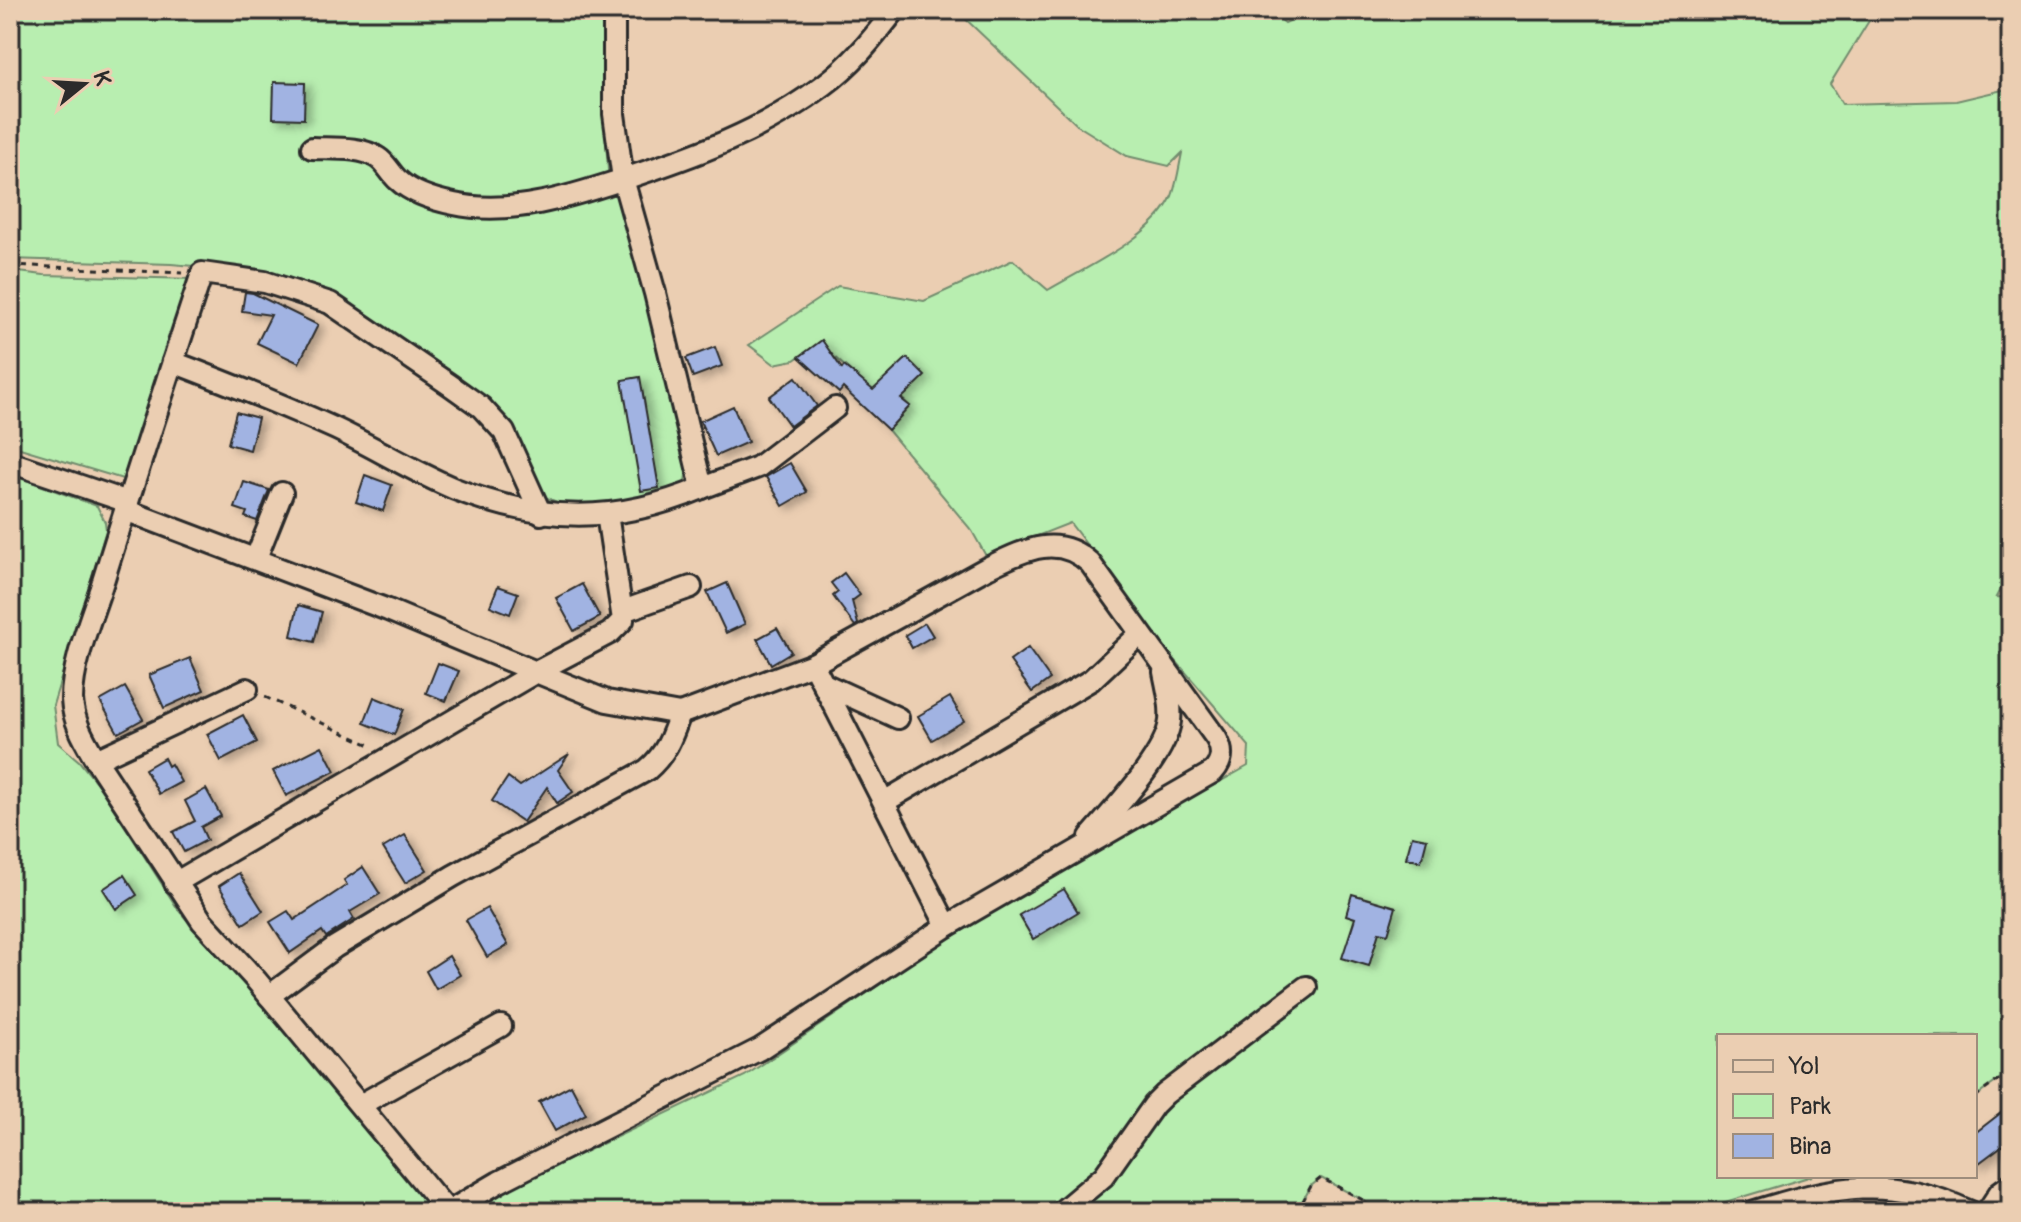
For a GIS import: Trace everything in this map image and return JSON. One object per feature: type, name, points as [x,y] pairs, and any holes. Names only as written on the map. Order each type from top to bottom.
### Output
[{"type":"street","points":[[614,10],[614,114],[623,179],[655,293],[702,488]]},
{"type":"street","points":[[312,148],[367,153],[378,158],[399,181],[415,192],[457,205],[531,204],[703,153],[776,118],[844,70],[872,41],[895,10]]},
{"type":"street","points":[[10,462],[126,506],[256,558],[607,701],[680,714],[813,664],[1012,556],[1053,546],[1067,547],[1090,563],[1216,738],[1222,753],[1221,761],[1213,772],[947,926],[760,1049],[499,1182],[448,1212],[269,996],[202,921],[96,760],[77,725],[73,686],[126,506],[202,273],[265,282],[330,303],[481,407],[504,432],[541,514]]},
{"type":"street","points":[[173,362],[337,430],[455,489],[541,514],[570,517],[654,506],[758,467],[835,408]]},
{"type":"street","points":[[256,558],[282,493]]},
{"type":"street","points":[[175,883],[536,672],[610,633],[623,620],[623,611],[607,514]]},
{"type":"street","points":[[623,611],[691,587]]},
{"type":"street","points":[[884,802],[1091,680],[1140,634]]},
{"type":"street","points":[[813,664],[947,926]]},
{"type":"street","points":[[1082,847],[1132,788],[1162,744],[1170,720],[1170,698],[1162,664]]},
{"type":"street","points":[[824,684],[898,718]]},
{"type":"street","points":[[96,760],[247,689]]},
{"type":"street","points":[[269,996],[335,947],[440,884],[647,770],[660,759],[670,744],[680,714]]},
{"type":"street","points":[[1061,1212],[1104,1176],[1165,1094],[1306,987]]},
{"type":"street","points":[[360,1105],[501,1026]]},
{"type":"street","points":[[1987,1212],[2000,1192],[2011,1184]]},
{"type":"street","points":[[1752,1212],[1815,1193],[1857,1186],[1926,1196],[1971,1212]]},
{"type":"street","points":[[1906,1212],[1926,1196]]},
{"type":"path","points":[[10,265],[202,273]]},
{"type":"path","points":[[247,689],[394,755]]},
{"type":"path","points":[[1977,1096],[2011,1071]]},
{"type":"path","points":[[1297,1212],[1311,1186],[1321,1178],[1365,1201],[1374,1212]]},
{"type":"green space","points":[[10,10],[603,10],[608,170],[632,241],[687,470],[684,487],[629,503],[566,506],[545,497],[533,481],[506,420],[354,310],[312,286],[273,273],[171,264],[10,259]]},
{"type":"green space","points":[[956,10],[1269,10],[1285,23],[1313,10],[1936,10],[1936,17],[1875,11],[1830,84],[1842,104],[1956,101],[2011,88],[2011,570],[1997,597],[2011,598],[2011,1071],[1977,1096],[1977,1034],[1717,1034],[1717,1178],[1805,1178],[1692,1212],[1374,1212],[1365,1201],[1321,1178],[1311,1186],[1297,1212],[470,1212],[478,1204],[526,1180],[745,1076],[935,947],[1248,766],[1249,746],[1170,654],[1070,523],[986,556],[972,531],[888,430],[910,406],[896,393],[886,402],[832,355],[822,341],[794,360],[774,364],[749,345],[838,286],[924,301],[1013,260],[1048,290],[1135,238],[1163,211],[1172,196],[1182,153],[1169,166],[1127,156],[1077,125]]},
{"type":"green space","points":[[10,271],[44,275],[193,279],[126,480],[10,445]]},
{"type":"green space","points":[[10,474],[97,506],[105,522],[106,530],[53,705],[58,743],[79,761],[100,787],[179,911],[351,1105],[431,1212],[10,1212]]},
{"type":"building","points":[[274,82],[305,83],[304,119],[273,118]]},
{"type":"building","points":[[245,292],[318,325],[299,363],[257,343],[271,315],[242,311]]},
{"type":"building","points":[[822,340],[842,369],[844,366],[873,390],[907,358],[925,376],[901,399],[910,406],[888,430],[843,388],[839,393],[799,357]]},
{"type":"building","points":[[715,347],[722,366],[693,377],[686,358]]},
{"type":"building","points":[[640,377],[659,488],[641,491],[622,380]]},
{"type":"building","points":[[796,377],[817,406],[790,426],[769,397]]},
{"type":"building","points":[[733,406],[748,442],[716,456],[700,421]]},
{"type":"building","points":[[236,412],[258,418],[250,450],[228,444]]},
{"type":"building","points":[[790,463],[807,492],[783,506],[766,477]]},
{"type":"building","points":[[365,475],[392,485],[383,511],[356,502]]},
{"type":"building","points":[[244,482],[269,490],[257,521],[245,517],[247,512],[235,508]]},
{"type":"building","points":[[844,573],[860,595],[852,601],[858,624],[855,626],[833,596],[838,592],[831,583]]},
{"type":"building","points":[[727,583],[745,624],[726,633],[707,592]]},
{"type":"building","points":[[582,584],[600,617],[574,631],[556,598]]},
{"type":"building","points":[[498,586],[518,593],[510,614],[490,606]]},
{"type":"building","points":[[298,605],[322,612],[314,642],[291,636]]},
{"type":"building","points":[[925,623],[933,636],[912,648],[905,635]]},
{"type":"building","points":[[777,628],[791,652],[771,664],[757,639]]},
{"type":"building","points":[[1028,648],[1050,679],[1032,692],[1010,661]]},
{"type":"building","points":[[190,658],[204,690],[164,708],[149,675]]},
{"type":"building","points":[[438,663],[459,671],[446,701],[426,693]]},
{"type":"building","points":[[125,687],[143,719],[118,733],[100,701]]},
{"type":"building","points":[[374,697],[404,709],[394,735],[364,723]]},
{"type":"building","points":[[950,697],[964,721],[932,740],[918,716]]},
{"type":"building","points":[[243,715],[257,742],[221,761],[207,734]]},
{"type":"building","points":[[322,746],[335,771],[286,796],[273,771]]},
{"type":"building","points":[[569,754],[558,770],[573,792],[557,803],[547,787],[523,822],[492,801],[508,777],[520,786]]},
{"type":"building","points":[[164,758],[181,782],[159,794],[145,769]]},
{"type":"building","points":[[206,789],[221,816],[201,827],[207,840],[184,852],[173,832],[195,821],[185,801]]},
{"type":"building","points":[[405,835],[427,870],[405,883],[383,848]]},
{"type":"building","points":[[1412,836],[1427,839],[1421,862],[1406,858]]},
{"type":"building","points":[[363,867],[380,894],[350,912],[354,919],[326,937],[322,931],[290,953],[270,922],[288,911],[294,920],[347,885],[344,880]]},
{"type":"building","points":[[239,873],[263,911],[243,924],[219,886]]},
{"type":"building","points":[[124,875],[137,895],[116,909],[103,889]]},
{"type":"building","points":[[1064,889],[1078,912],[1033,939],[1019,915]]},
{"type":"building","points":[[1352,894],[1396,907],[1388,934],[1379,932],[1369,966],[1342,958],[1355,918],[1346,915]]},
{"type":"building","points":[[487,908],[508,945],[487,957],[466,920]]},
{"type":"building","points":[[449,956],[460,975],[436,989],[426,971]]},
{"type":"building","points":[[571,1085],[586,1114],[555,1131],[539,1102]]},
{"type":"building","points":[[2011,1105],[2011,1139],[1977,1164],[1977,1131]]}]
